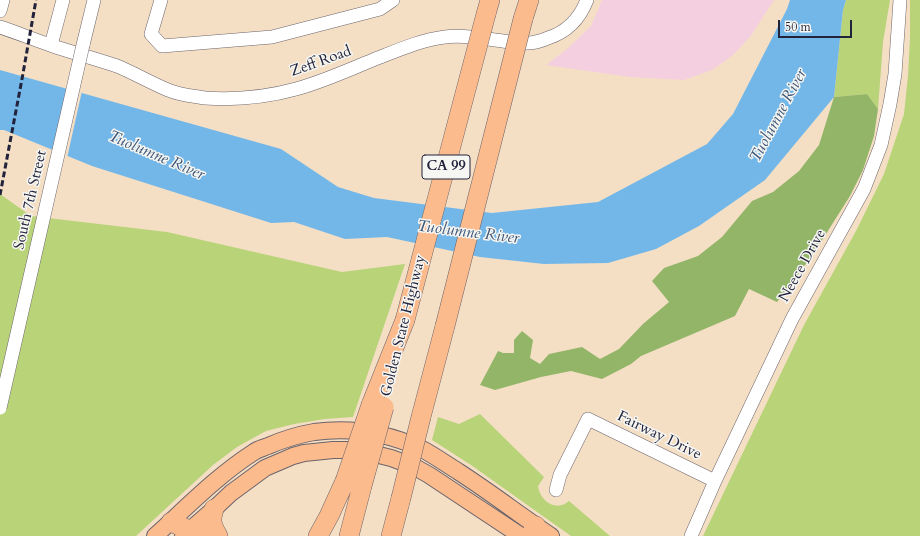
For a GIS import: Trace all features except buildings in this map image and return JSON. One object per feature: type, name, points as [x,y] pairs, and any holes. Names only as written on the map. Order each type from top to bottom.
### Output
[{"type":"highway","name":"CA 99","points":[[391,536],[529,0]]},
{"type":"highway","name":"Golden State Highway","points":[[349,536],[362,486],[377,406],[405,320],[488,7]]},
{"type":"highway","points":[[318,536],[345,481],[377,406]]},
{"type":"highway","points":[[394,536],[401,498]]},
{"type":"highway","points":[[214,509],[211,518],[212,525],[218,536]]},
{"type":"main road","points":[[185,532],[219,478],[255,451],[286,438],[301,434],[351,430],[397,439],[421,449],[439,459],[484,488],[535,534]]},
{"type":"main road","points":[[155,536],[185,532],[214,509],[231,493],[265,468],[304,453],[333,450],[362,451],[391,458],[413,466],[535,534]]},
{"type":"street","points":[[0,11],[3,0]]},
{"type":"street","points":[[51,45],[63,0]]},
{"type":"street","name":"South 7th Street","points":[[0,408],[94,0]]},
{"type":"street","points":[[161,0],[151,34],[162,46],[272,37],[380,9],[392,0]]},
{"type":"street","name":"Zeff Road","points":[[0,26],[51,45],[118,67],[170,90],[188,96],[228,98],[271,94],[302,87],[319,82],[407,46],[436,38],[447,36],[493,39],[514,43],[541,41],[554,36],[573,24],[584,8],[587,0]]},
{"type":"street","name":"Neece Drive","points":[[691,536],[715,481],[792,319],[864,188],[881,144],[890,104],[895,74],[900,0]]},
{"type":"street","name":"Fairway Drive","points":[[556,490],[560,475],[588,419],[715,481]]},
{"type":"shaded area","points":[[602,0],[774,0],[750,37],[732,56],[712,70],[684,80],[630,77],[546,65],[567,49],[591,26]]},
{"type":"green space","points":[[846,0],[890,0],[883,42],[878,109],[867,94],[834,97],[843,10]]},
{"type":"green space","points":[[910,0],[920,0],[920,536],[703,536],[804,325],[856,231],[884,174],[904,114],[910,38]]},
{"type":"green space","points":[[867,94],[878,109],[874,136],[863,170],[850,196],[812,256],[777,302],[749,289],[735,316],[641,356],[631,364],[602,379],[571,371],[541,377],[495,390],[480,385],[498,351],[503,353],[514,353],[514,340],[522,331],[533,340],[530,358],[540,364],[549,354],[582,347],[600,359],[619,349],[643,324],[669,302],[652,281],[664,268],[698,256],[722,237],[752,201],[773,192],[799,171],[819,145],[834,97]]},
{"type":"green space","points":[[0,194],[31,216],[167,232],[342,272],[405,264],[353,417],[325,419],[294,424],[266,431],[237,447],[213,465],[136,536],[0,536]]},
{"type":"green space","points":[[480,414],[544,477],[538,486],[539,492],[546,501],[550,504],[559,506],[569,501],[610,536],[571,536],[471,465],[432,440],[438,417],[459,424]]},
{"type":"water","name":"Tuolumne River","points":[[790,0],[846,0],[843,10],[834,97],[765,180],[699,226],[656,249],[608,263],[544,264],[480,257],[387,237],[345,239],[294,222],[271,223],[92,166],[4,130],[0,130],[0,70],[281,149],[338,187],[374,198],[492,213],[598,202],[707,144],[733,114],[787,9]]},
{"type":"pier","points":[[68,87],[82,91],[67,158],[53,152]]},
{"type":"railway","points":[[0,195],[36,0]]}]
